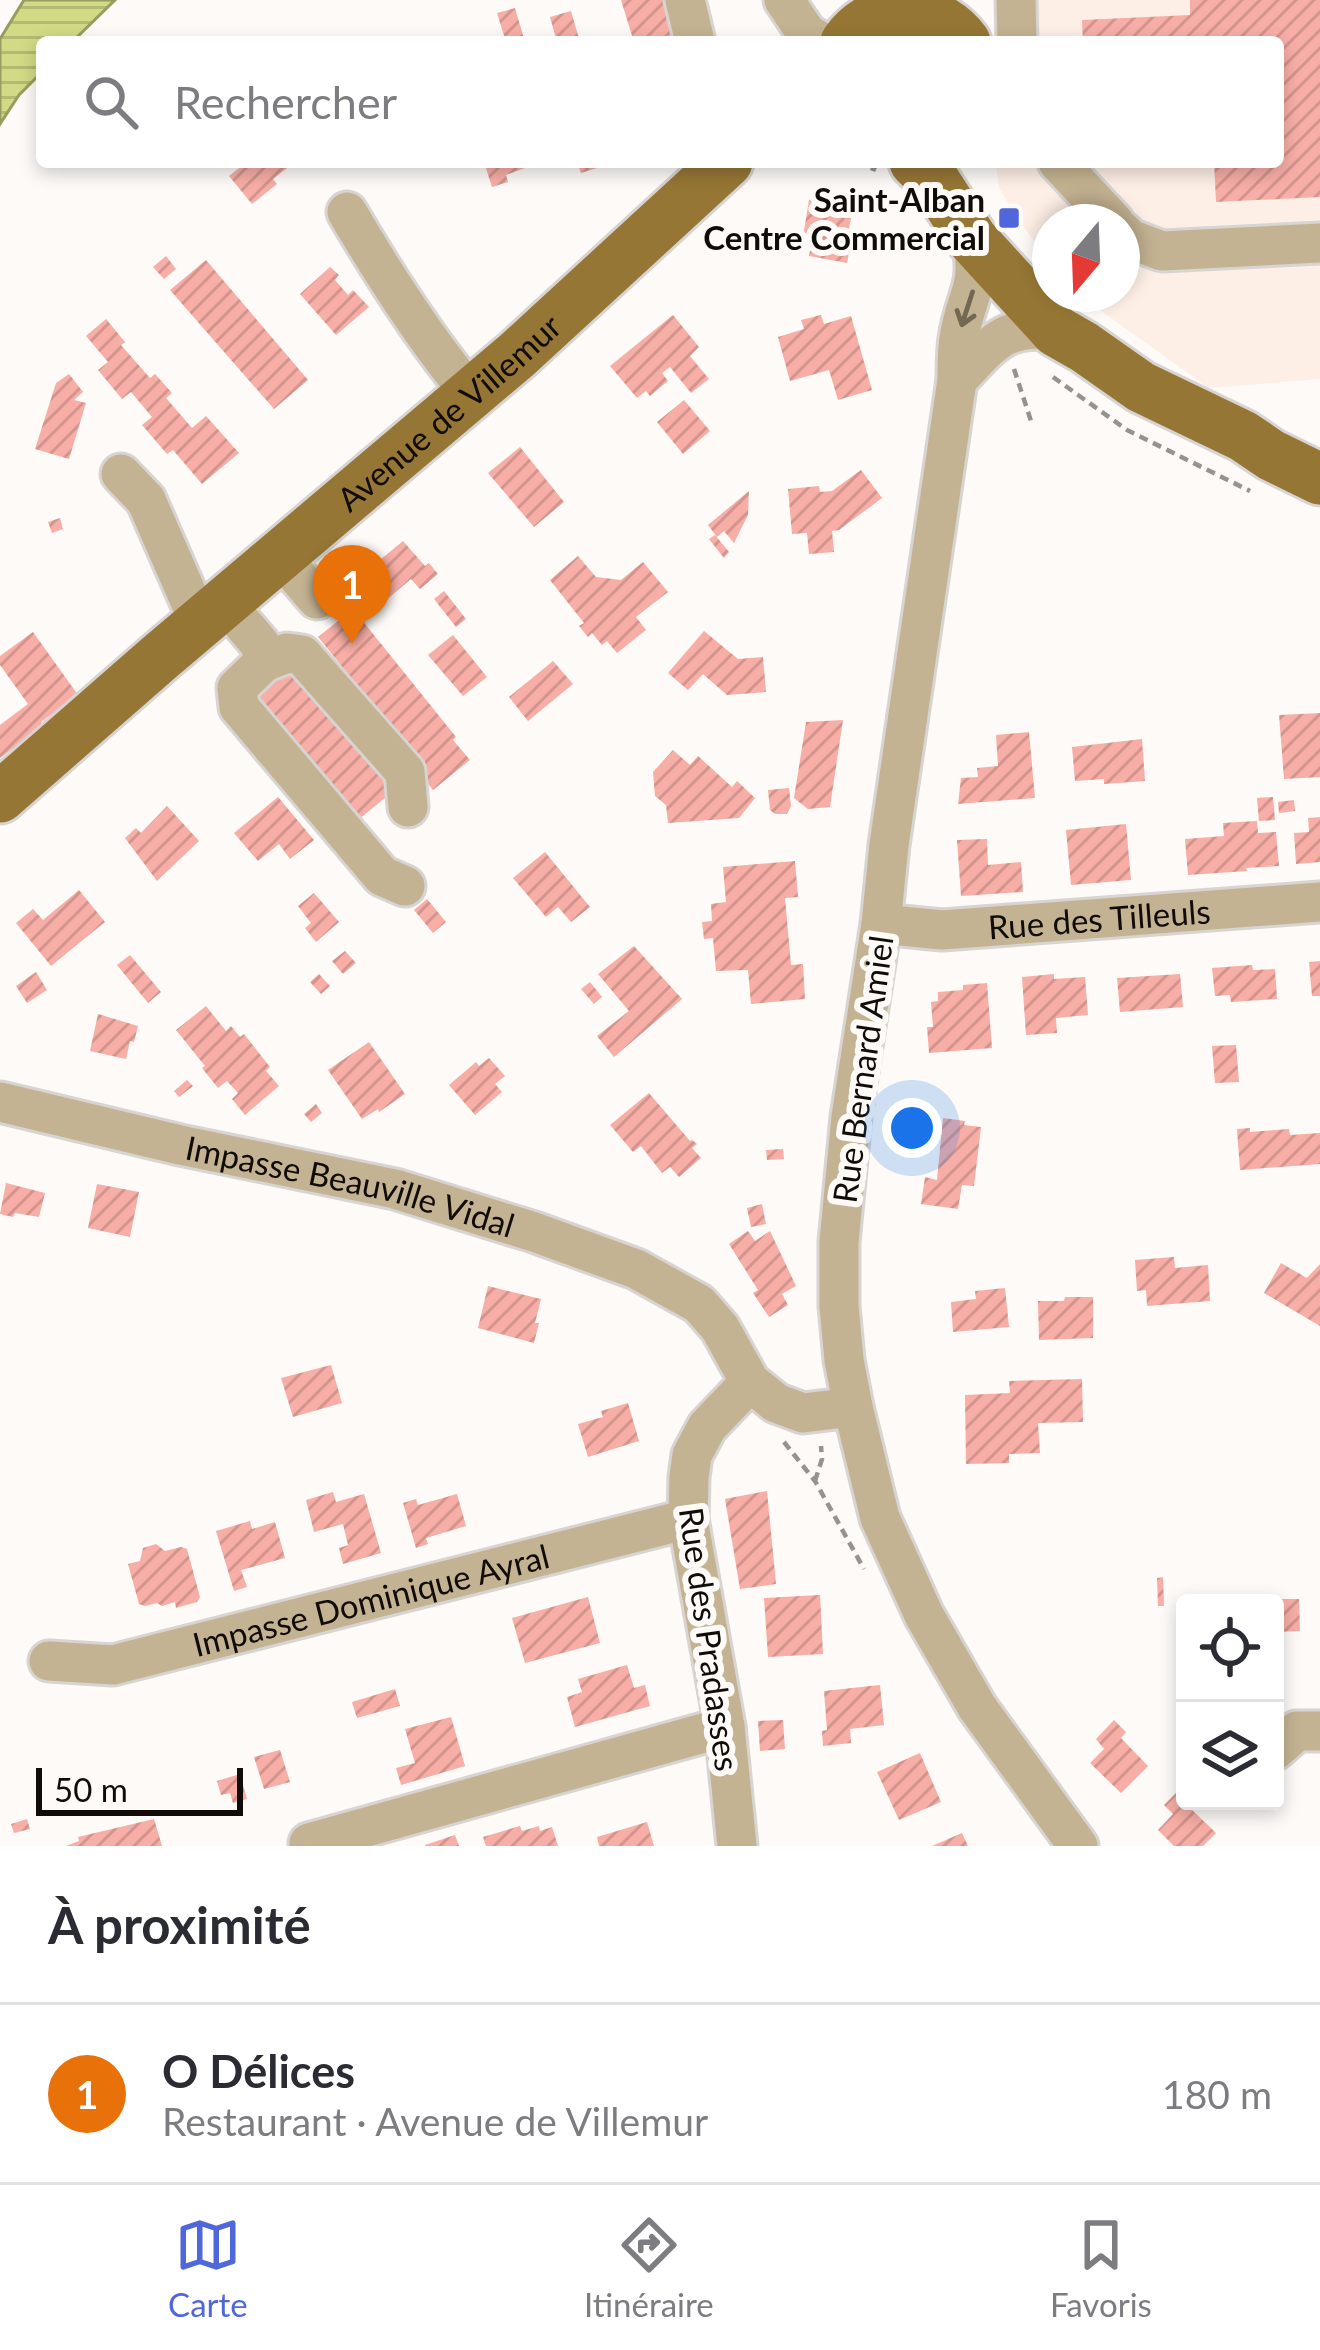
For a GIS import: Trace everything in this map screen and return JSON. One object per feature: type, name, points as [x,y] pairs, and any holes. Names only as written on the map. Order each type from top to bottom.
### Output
[{"type":"main road","points":[[967,0],[967,36]]},
{"type":"main road","points":[[852,36],[867,21],[911,5],[962,36]]},
{"type":"main road","points":[[921,168],[972,239],[1070,339],[1141,387],[1320,479]]},
{"type":"main road","points":[[966,168],[973,194],[1070,339]]},
{"type":"main road","name":"Avenue de Villemur","points":[[0,797],[471,394],[708,169]]},
{"type":"main road","points":[[1244,436],[1320,439]]},
{"type":"street","points":[[685,0],[693,36]]},
{"type":"street","points":[[784,0],[810,36]]},
{"type":"street","points":[[1016,0],[1017,36]]},
{"type":"street","points":[[1064,168],[1097,204]]},
{"type":"street","points":[[347,212],[471,394]]},
{"type":"street","name":"Rue Bernard Amiel","points":[[972,239],[976,284],[959,335],[957,380],[851,1118],[839,1242],[839,1306],[853,1407],[880,1518],[924,1615],[977,1707],[1078,1846]]},
{"type":"street","points":[[1140,243],[1162,251],[1320,243]]},
{"type":"street","points":[[957,380],[997,339],[1034,327],[1070,339]]},
{"type":"street","points":[[121,474],[146,500],[194,610],[214,611],[260,644],[264,662]]},
{"type":"street","points":[[280,556],[317,599]]},
{"type":"street","points":[[405,886],[382,877],[238,707],[237,688],[264,662],[286,653],[302,655],[405,772],[409,807]]},
{"type":"street","name":"Rue des Tilleuls","points":[[881,924],[942,930],[1320,902]]},
{"type":"street","name":"Impasse Beauville Vidal","points":[[0,1102],[394,1189],[637,1269],[699,1304],[720,1328],[750,1382]]},
{"type":"street","points":[[750,1382],[776,1403],[803,1413],[853,1407]]},
{"type":"street","name":"Rue des Pradasses","points":[[737,1846],[725,1727],[688,1519],[688,1477],[692,1455],[707,1427],[750,1382]]},
{"type":"street","name":"Impasse Dominique Ayral","points":[[49,1661],[113,1665],[688,1519]]},
{"type":"street","points":[[310,1844],[725,1727]]},
{"type":"street","points":[[1284,1742],[1297,1731],[1320,1731]]},
{"type":"path","points":[[1010,359],[1031,421]]},
{"type":"path","points":[[815,1481],[821,1443]]},
{"type":"shaded area","points":[[24,0],[115,0],[78,36],[36,36],[36,78],[0,124],[0,39]]},
{"type":"shaded area","points":[[996,0],[1320,0],[1320,379],[1209,388],[1103,312],[1140,312],[1140,204],[1032,204],[1032,238],[999,187],[996,168],[1284,168],[1284,36],[999,36]]},
{"type":"building","points":[[621,0],[665,0],[675,36],[632,36]]},
{"type":"building","points":[[1190,0],[1320,0],[1320,197],[1216,202],[1214,168],[1284,168],[1284,36],[1083,36],[1082,20],[1190,15]]},
{"type":"building","points":[[515,8],[523,36],[504,36],[497,13]]},
{"type":"building","points":[[571,11],[578,36],[555,36],[550,17]]},
{"type":"building","points":[[239,168],[287,168],[273,179],[277,184],[252,204],[229,176]]},
{"type":"building","points":[[486,168],[525,168],[506,175],[508,182],[492,187]]},
{"type":"building","points":[[809,200],[853,210],[849,228],[871,232],[866,256],[849,253],[847,263],[809,256],[811,245],[791,241],[793,229],[804,231]]},
{"type":"building","points":[[166,256],[176,269],[164,279],[153,267]]},
{"type":"building","points":[[206,260],[308,380],[274,409],[170,290]]},
{"type":"building","points":[[330,267],[348,295],[353,290],[369,307],[336,335],[300,294]]},
{"type":"building","points":[[673,315],[699,347],[690,356],[709,379],[691,393],[670,367],[662,373],[668,381],[650,396],[646,391],[637,398],[610,366]]},
{"type":"building","points":[[821,315],[824,324],[851,316],[872,390],[838,400],[829,370],[790,381],[778,337],[804,329],[801,320]]},
{"type":"building","points":[[106,319],[150,378],[155,374],[172,393],[166,398],[192,428],[206,416],[239,453],[202,484],[173,450],[167,454],[142,425],[152,417],[131,392],[122,399],[98,370],[108,362],[86,336]]},
{"type":"building","points":[[69,374],[83,392],[74,400],[86,403],[69,459],[35,449],[56,383]]},
{"type":"building","points":[[684,400],[710,431],[683,454],[657,422]]},
{"type":"building","points":[[520,447],[564,502],[534,527],[488,473]]},
{"type":"building","points":[[861,470],[882,498],[832,531],[834,552],[809,554],[807,533],[792,534],[788,489],[819,486],[820,492],[832,491]]},
{"type":"building","points":[[749,491],[748,515],[734,543],[724,531],[717,537],[708,525]]},
{"type":"building","points":[[60,518],[63,529],[52,533],[48,522]]},
{"type":"building","points":[[715,535],[729,552],[724,558],[709,539]]},
{"type":"building","points":[[403,541],[438,574],[420,589],[411,579],[385,601],[363,574]]},
{"type":"building","points":[[578,556],[596,577],[621,580],[643,562],[668,592],[636,617],[646,630],[617,653],[607,641],[602,645],[592,633],[588,637],[579,626],[584,623],[550,580]]},
{"type":"building","points":[[444,591],[466,619],[456,627],[434,599]]},
{"type":"building","points":[[353,609],[470,760],[433,790],[402,753],[396,733],[318,637]]},
{"type":"building","points":[[704,631],[738,659],[763,657],[766,692],[727,695],[703,674],[688,690],[668,673]]},
{"type":"building","points":[[33,632],[78,695],[0,758],[0,725],[28,704],[0,665],[0,656]]},
{"type":"building","points":[[453,635],[487,677],[463,696],[428,655]]},
{"type":"building","points":[[553,661],[573,684],[528,721],[509,697]]},
{"type":"building","points":[[292,665],[395,790],[359,819],[309,759],[300,766],[247,701]]},
{"type":"building","points":[[1320,713],[1320,777],[1284,779],[1279,715]]},
{"type":"building","points":[[843,720],[830,807],[808,809],[794,798],[806,722]]},
{"type":"building","points":[[1029,732],[1035,798],[958,804],[961,778],[978,777],[977,768],[998,766],[996,735]]},
{"type":"building","points":[[1142,739],[1145,781],[1075,781],[1072,747]]},
{"type":"building","points":[[673,750],[690,765],[698,756],[732,787],[737,781],[755,798],[739,818],[668,823],[666,805],[655,796],[653,772]]},
{"type":"building","points":[[789,788],[787,814],[775,814],[770,810],[768,790]]},
{"type":"building","points":[[278,797],[314,840],[290,859],[279,844],[258,861],[234,833]]},
{"type":"building","points":[[1273,797],[1275,820],[1259,821],[1257,798]]},
{"type":"building","points":[[1294,800],[1295,811],[1279,813],[1278,802]]},
{"type":"building","points":[[167,806],[199,841],[157,881],[125,838],[136,828],[141,833]]},
{"type":"building","points":[[1320,817],[1320,862],[1296,864],[1294,833],[1309,832],[1308,818]]},
{"type":"building","points":[[1257,821],[1258,833],[1276,832],[1279,866],[1188,875],[1185,839],[1224,836],[1223,823]]},
{"type":"building","points":[[1126,824],[1131,880],[1071,885],[1066,830]]},
{"type":"building","points":[[987,839],[988,865],[1021,862],[1023,892],[961,896],[957,840]]},
{"type":"building","points":[[545,852],[590,907],[571,922],[558,907],[546,917],[513,878]]},
{"type":"building","points":[[795,861],[798,897],[785,898],[791,965],[803,964],[805,999],[751,1004],[748,970],[716,971],[713,938],[704,939],[702,922],[712,921],[711,904],[726,902],[723,867]]},
{"type":"building","points":[[79,890],[105,922],[51,966],[16,923],[33,909],[43,920]]},
{"type":"building","points":[[314,893],[339,922],[316,942],[305,928],[311,923],[298,906]]},
{"type":"building","points":[[427,899],[446,922],[433,933],[414,910]]},
{"type":"building","points":[[634,946],[682,999],[614,1057],[597,1036],[629,1011],[598,974]]},
{"type":"building","points":[[345,951],[356,963],[343,974],[332,961]]},
{"type":"building","points":[[130,955],[161,992],[148,1003],[117,965]]},
{"type":"building","points":[[1320,961],[1320,996],[1312,996],[1309,962]]},
{"type":"building","points":[[1252,965],[1253,970],[1275,969],[1277,999],[1231,1002],[1230,995],[1215,996],[1212,968]]},
{"type":"building","points":[[36,972],[47,990],[27,1003],[16,986]]},
{"type":"building","points":[[319,974],[330,986],[321,994],[310,982]]},
{"type":"building","points":[[1054,974],[1054,979],[1085,977],[1088,1015],[1056,1018],[1057,1033],[1026,1035],[1022,977]]},
{"type":"building","points":[[1180,974],[1183,1007],[1120,1012],[1117,978]]},
{"type":"building","points":[[590,982],[602,997],[594,1004],[581,989]]},
{"type":"building","points":[[987,983],[992,1048],[929,1053],[927,1027],[933,1027],[931,1002],[938,1001],[938,992]]},
{"type":"building","points":[[206,1006],[226,1031],[231,1026],[240,1037],[244,1034],[279,1086],[245,1115],[232,1099],[238,1093],[227,1081],[218,1088],[176,1030]]},
{"type":"building","points":[[98,1014],[138,1026],[126,1059],[90,1051]]},
{"type":"building","points":[[369,1042],[405,1094],[362,1119],[328,1070]]},
{"type":"building","points":[[1236,1045],[1239,1082],[1215,1083],[1212,1046]]},
{"type":"building","points":[[489,1058],[505,1076],[495,1084],[502,1092],[475,1115],[449,1085],[476,1062],[479,1066]]},
{"type":"building","points":[[187,1080],[193,1086],[179,1097],[174,1091]]},
{"type":"building","points":[[649,1093],[697,1144],[692,1148],[701,1158],[679,1177],[670,1167],[662,1173],[641,1146],[633,1152],[610,1125]]},
{"type":"building","points":[[316,1104],[322,1113],[311,1122],[304,1114]]},
{"type":"building","points":[[943,1118],[981,1127],[974,1186],[962,1185],[958,1209],[921,1204],[925,1177],[937,1180]]},
{"type":"building","points":[[1250,1128],[1250,1132],[1289,1129],[1290,1135],[1320,1133],[1320,1164],[1240,1170],[1237,1129]]},
{"type":"building","points":[[783,1149],[784,1159],[767,1160],[766,1150]]},
{"type":"building","points":[[6,1183],[45,1193],[39,1217],[0,1214]]},
{"type":"building","points":[[97,1184],[139,1192],[130,1237],[88,1228]]},
{"type":"building","points":[[762,1204],[766,1224],[751,1227],[747,1208]]},
{"type":"building","points":[[748,1231],[755,1241],[770,1231],[796,1286],[782,1294],[788,1305],[769,1317],[729,1244]]},
{"type":"building","points":[[1174,1257],[1175,1268],[1208,1265],[1210,1301],[1147,1306],[1146,1290],[1137,1291],[1135,1260]]},
{"type":"building","points":[[1281,1263],[1307,1278],[1320,1264],[1320,1326],[1264,1293]]},
{"type":"building","points":[[488,1286],[541,1299],[534,1343],[478,1328]]},
{"type":"building","points":[[1005,1288],[1009,1327],[953,1332],[951,1302],[976,1299],[975,1291]]},
{"type":"building","points":[[1065,1297],[1093,1297],[1093,1338],[1039,1340],[1038,1301],[1064,1301]]},
{"type":"building","points":[[331,1365],[342,1403],[293,1417],[281,1378]]},
{"type":"building","points":[[1082,1379],[1083,1422],[1038,1423],[1040,1453],[1009,1454],[1009,1463],[966,1464],[965,1395],[1010,1393],[1009,1381]]},
{"type":"building","points":[[628,1403],[639,1441],[588,1457],[578,1424]]},
{"type":"building","points":[[767,1491],[776,1584],[740,1589],[725,1499]]},
{"type":"building","points":[[333,1492],[336,1502],[364,1494],[381,1553],[343,1564],[339,1548],[348,1545],[343,1524],[314,1532],[306,1500]]},
{"type":"building","points":[[457,1494],[466,1526],[426,1538],[428,1544],[416,1548],[403,1503],[416,1499],[418,1505]]},
{"type":"building","points":[[250,1521],[252,1529],[275,1522],[285,1558],[241,1570],[247,1587],[234,1591],[216,1531]]},
{"type":"building","points":[[156,1544],[165,1551],[187,1549],[200,1597],[197,1602],[176,1608],[175,1602],[139,1604],[128,1564],[140,1561],[143,1548]]},
{"type":"building","points":[[1163,1577],[1164,1606],[1158,1606],[1157,1578]]},
{"type":"building","points":[[820,1595],[823,1654],[768,1657],[764,1598]]},
{"type":"building","points":[[588,1597],[600,1643],[525,1663],[512,1618]]},
{"type":"building","points":[[1284,1599],[1299,1599],[1300,1631],[1284,1632]]},
{"type":"building","points":[[627,1665],[634,1688],[645,1685],[650,1706],[575,1727],[567,1697],[582,1692],[578,1679]]},
{"type":"building","points":[[880,1685],[884,1725],[850,1729],[851,1743],[823,1746],[822,1731],[827,1730],[824,1691]]},
{"type":"building","points":[[395,1689],[400,1706],[357,1718],[352,1702]]},
{"type":"building","points":[[451,1717],[465,1766],[401,1785],[396,1768],[415,1763],[405,1729]]},
{"type":"building","points":[[783,1720],[785,1749],[760,1751],[758,1721]]},
{"type":"building","points":[[1114,1720],[1126,1732],[1121,1738],[1148,1766],[1121,1793],[1090,1763],[1104,1749],[1096,1739]]},
{"type":"building","points":[[280,1750],[290,1782],[264,1789],[254,1757]]},
{"type":"building","points":[[920,1753],[941,1802],[899,1820],[877,1772]]},
{"type":"building","points":[[240,1774],[247,1799],[233,1803],[230,1793],[221,1795],[217,1781]]},
{"type":"building","points":[[1176,1793],[1176,1810],[1192,1810],[1216,1833],[1203,1846],[1174,1846],[1158,1830],[1173,1814],[1164,1805]]},
{"type":"building","points":[[27,1819],[30,1829],[14,1833],[11,1824]]},
{"type":"building","points":[[154,1819],[162,1846],[66,1846],[79,1841],[78,1837]]},
{"type":"building","points":[[647,1822],[654,1846],[599,1846],[597,1837]]},
{"type":"building","points":[[520,1826],[522,1831],[552,1827],[558,1846],[486,1846],[483,1837]]},
{"type":"building","points":[[962,1833],[968,1846],[932,1846]]},
{"type":"building","points":[[455,1835],[459,1846],[425,1846],[425,1845]]},
{"type":"place","name":"Saint-Alban Centre Commercial","points":[[1009,218]]},
{"type":"place","name":"O Délices","points":[[352,644]]}]
